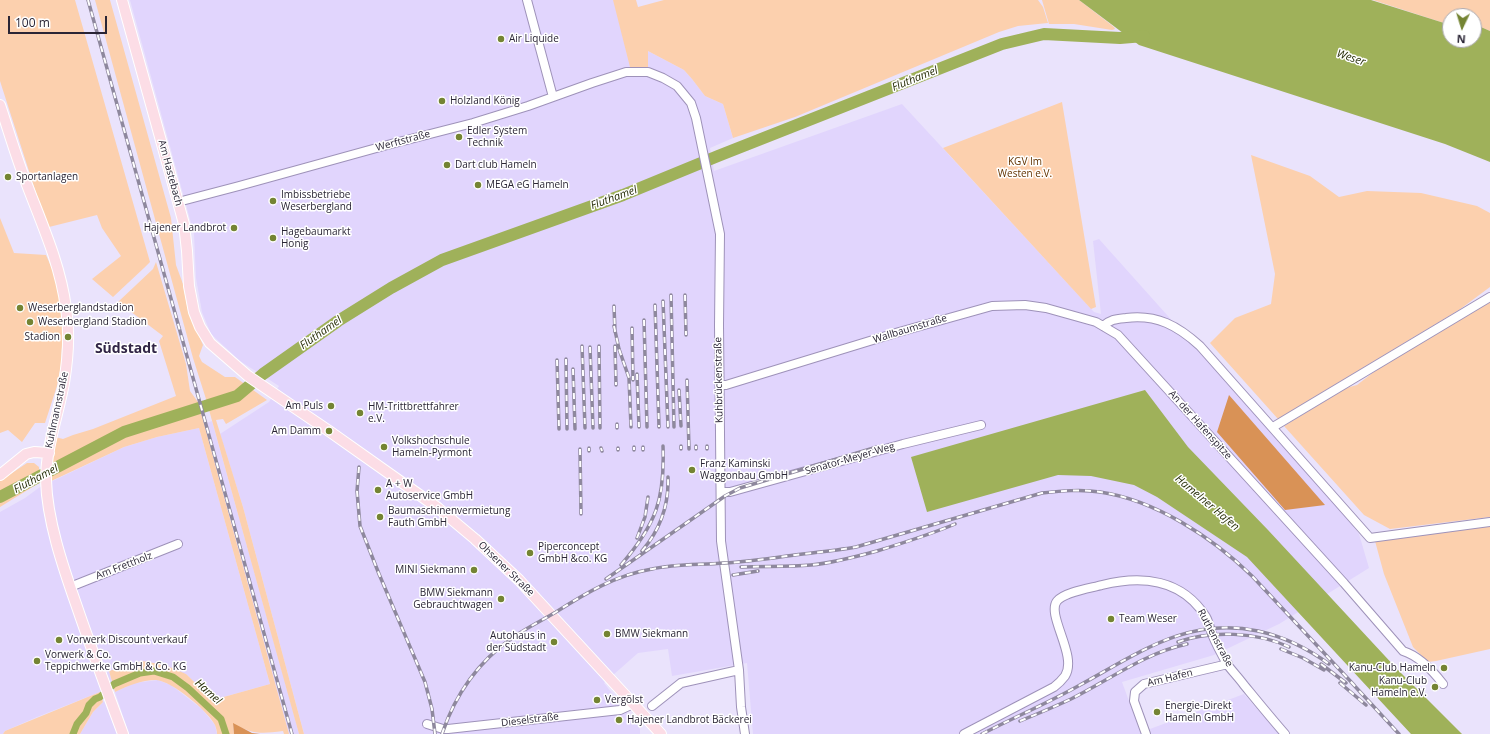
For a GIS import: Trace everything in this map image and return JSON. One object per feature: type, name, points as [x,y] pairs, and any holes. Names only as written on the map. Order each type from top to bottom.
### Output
[{"type":"main road","name":"Am Hastebach","points":[[122,0],[184,224],[189,286],[194,312],[200,327],[210,343],[248,376]]},
{"type":"main road","name":"Kuhlmannstraße","points":[[0,105],[23,175],[58,269],[67,310],[68,337],[64,384],[48,457],[46,481],[54,528],[60,558],[123,734]]},
{"type":"main road","name":"Ohsener Straße","points":[[248,376],[432,504],[475,539],[515,576],[591,657],[657,733]]},
{"type":"main road","points":[[0,475],[26,454],[34,452],[48,457]]},
{"type":"street","points":[[527,0],[553,97]]},
{"type":"street","name":"Werftstraße","points":[[178,202],[253,183],[472,122],[553,97],[626,72]]},
{"type":"street","name":"Kuhbrückenstraße","points":[[626,72],[648,72],[677,86],[685,94],[696,118],[720,234],[721,541],[739,670],[741,707],[745,734]]},
{"type":"street","points":[[1273,427],[1490,296]]},
{"type":"street","name":"Wallbaumstraße","points":[[720,385],[726,386],[921,326],[992,306],[1025,305],[1046,308],[1096,322],[1103,326]]},
{"type":"street","points":[[1103,326],[1110,320],[1136,316],[1155,318],[1170,324],[1190,337],[1200,346],[1273,427],[1370,538],[1490,522]]},
{"type":"street","name":"An der Hafenspitze","points":[[1103,326],[1118,335],[1338,577],[1403,651],[1413,654],[1437,676],[1443,684]]},
{"type":"street","name":"Senator-Meyer-Weg","points":[[721,492],[730,492],[902,444],[981,425]]},
{"type":"street","name":"Am Frettholz","points":[[70,587],[178,544]]},
{"type":"street","name":"Ruthenstraße","points":[[964,734],[1054,687],[1066,675],[1068,666],[1066,652],[1054,610],[1056,601],[1062,596],[1120,581],[1142,580],[1167,585],[1187,595],[1198,606],[1207,619],[1213,635],[1228,664],[1285,734]]},
{"type":"street","name":"Am Hafen","points":[[1146,734],[1134,701],[1135,692],[1139,688],[1144,684],[1228,664]]},
{"type":"street","points":[[652,706],[681,683],[739,670]]},
{"type":"street","name":"Dieselstraße","points":[[427,724],[448,729],[620,710],[633,704]]},
{"type":"shaded area","points":[[130,0],[633,0],[648,51],[684,70],[705,96],[723,104],[733,138],[710,148],[714,171],[902,104],[1094,312],[1101,314],[1093,241],[1099,239],[1338,506],[1359,534],[1369,568],[1279,624],[1214,655],[1122,682],[1141,734],[753,734],[747,663],[672,676],[668,649],[638,653],[604,683],[640,729],[640,734],[304,734],[243,507],[220,434],[269,402],[279,386],[240,361],[211,334],[202,312],[196,278],[194,234]]},
{"type":"shaded area","points":[[1229,395],[1325,505],[1285,510],[1217,432]]},
{"type":"shaded area","points":[[212,421],[299,734],[289,734],[204,424]]},
{"type":"shaded area","points":[[199,428],[270,684],[213,700],[186,674],[109,671],[112,682],[100,692],[37,717],[5,731],[3,734],[0,734],[0,512],[25,498],[40,487],[124,447],[157,437]]},
{"type":"shaded area","points":[[158,680],[171,685],[202,709],[215,725],[217,734],[129,734],[115,692],[134,683]]},
{"type":"shaded area","points":[[1244,694],[1279,734],[1151,734],[1150,729]]},
{"type":"shaded area","points":[[104,701],[117,734],[80,734],[93,712]]},
{"type":"shaded area","points":[[233,723],[252,733],[260,734],[234,734]]},
{"type":"green space","points":[[0,0],[75,0],[150,262],[113,297],[92,279],[121,256],[102,228],[97,215],[49,227],[36,193],[0,81]]},
{"type":"green space","points":[[95,0],[110,0],[171,218],[176,265],[183,284],[188,311],[203,345],[199,356],[202,362],[225,377],[235,377],[267,400],[226,424],[223,419],[216,420],[243,507],[304,734],[299,734],[206,399],[193,358]]},
{"type":"green space","points":[[613,0],[636,0],[638,7],[664,0],[1038,0],[1043,7],[1048,23],[1018,26],[999,32],[795,117],[733,138],[723,104],[705,96],[684,70],[648,51],[648,71],[631,71]]},
{"type":"green space","points":[[1042,0],[1079,0],[1115,29],[1112,30],[1074,24],[1049,24]]},
{"type":"green space","points":[[1373,0],[1490,0],[1490,31],[1482,28],[1482,8],[1442,8],[1442,22]]},
{"type":"green space","name":"KGV Im Westen e.V.","points":[[1062,102],[1096,307],[1091,309],[943,148]]},
{"type":"green space","points":[[1251,155],[1310,176],[1339,197],[1367,191],[1421,193],[1477,206],[1490,213],[1490,287],[1459,310],[1278,419],[1210,343],[1235,318],[1271,304],[1275,274]]},
{"type":"green space","name":"Weserberglandstadion","points":[[0,218],[14,253],[46,255],[57,280],[63,324],[61,366],[57,386],[45,423],[35,423],[22,442],[8,430],[0,433]]},
{"type":"green space","points":[[156,262],[186,364],[190,391],[198,402],[289,734],[284,734],[283,731],[268,733],[257,732],[246,730],[233,724],[234,734],[217,734],[215,725],[205,712],[171,685],[156,680],[140,682],[115,692],[109,671],[142,661],[165,665],[186,674],[213,700],[270,684],[199,428],[157,437],[124,447],[47,483],[51,436],[63,439],[93,429],[176,396],[159,341],[163,336],[118,302],[153,269]]},
{"type":"green space","points":[[1490,302],[1490,517],[1390,529],[1364,515],[1284,426],[1346,388],[1357,385],[1375,371],[1483,304]]},
{"type":"green space","points":[[27,463],[34,463],[39,467],[39,483],[0,507],[0,481]]},
{"type":"green space","points":[[1490,525],[1490,649],[1428,662],[1413,647],[1384,574],[1375,541]]},
{"type":"green space","points":[[100,692],[103,702],[93,712],[80,734],[3,734],[5,731]]},
{"type":"water","name":"Weser","points":[[1079,0],[1371,0],[1442,22],[1442,48],[1482,48],[1482,28],[1490,31],[1490,162],[1445,144],[1139,45]]},
{"type":"water","name":"Hamelner Hafen","points":[[1145,390],[1188,447],[1268,530],[1397,669],[1462,734],[1411,734],[1247,557],[1157,497],[1134,485],[1091,476],[1058,475],[927,512],[911,457]]},
{"type":"waterway","name":"Fluthamel","points":[[0,497],[124,432],[237,396],[263,374],[338,321],[391,288],[442,260],[623,195],[1002,44],[1044,34],[1120,38],[1144,36]]},
{"type":"waterway","name":"Hamel","points":[[73,734],[77,724],[86,713],[89,705],[114,684],[140,673],[154,671],[173,677],[188,688],[221,719],[226,734]]},
{"type":"railway","points":[[88,0],[292,734]]},
{"type":"railway","points":[[671,295],[674,427]]},
{"type":"railway","points":[[685,295],[686,335]]},
{"type":"railway","points":[[663,301],[668,427]]},
{"type":"railway","points":[[655,305],[659,427]]},
{"type":"railway","points":[[614,306],[615,332]]},
{"type":"railway","points":[[644,320],[647,427]]},
{"type":"railway","points":[[614,326],[619,349],[629,378],[631,427]]},
{"type":"railway","points":[[632,328],[633,380]]},
{"type":"railway","points":[[582,346],[585,428]]},
{"type":"railway","points":[[599,346],[600,428]]},
{"type":"railway","points":[[615,346],[616,385]]},
{"type":"railway","points":[[590,347],[593,428]]},
{"type":"railway","points":[[566,359],[567,429]]},
{"type":"railway","points":[[557,360],[559,429]]},
{"type":"railway","points":[[573,369],[575,429]]},
{"type":"railway","points":[[637,374],[639,427]]},
{"type":"railway","points":[[687,380],[689,449]]},
{"type":"railway","points":[[679,390],[681,426]]},
{"type":"railway","points":[[621,565],[643,537],[656,510],[662,482],[663,446]]},
{"type":"railway","points":[[606,579],[725,496],[740,488],[877,447]]},
{"type":"railway","points":[[580,449],[581,514]]},
{"type":"railway","points":[[359,467],[357,491],[360,526],[425,682],[432,709],[435,734]]},
{"type":"railway","points":[[642,551],[654,535],[662,517],[667,497],[668,477]]},
{"type":"railway","points":[[442,734],[447,720],[469,680],[500,647],[550,615],[614,580],[661,567],[748,561],[856,547],[1042,493],[1078,490],[1121,496],[1141,503],[1182,522],[1201,534],[1252,576],[1354,685]]},
{"type":"railway","points":[[637,538],[645,517],[648,497]]},
{"type":"railway","points":[[741,567],[802,566],[836,561],[896,545],[955,524]]},
{"type":"railway","points":[[733,575],[758,571]]},
{"type":"railway","points":[[982,734],[1068,692],[1144,650],[1165,640],[1186,633],[1209,629],[1233,628],[1258,631],[1277,636],[1295,644],[1329,664]]},
{"type":"railway","points":[[1178,642],[1204,636],[1234,634],[1263,638],[1289,647]]},
{"type":"railway","points":[[1020,721],[1071,699],[1142,660],[1172,648],[1187,644]]},
{"type":"railway","points":[[1281,649],[1303,658],[1324,670]]},
{"type":"railway","points":[[1321,664],[1346,683]]},
{"type":"railway","points":[[1351,682],[1399,734]]},
{"type":"railway","points":[[1340,683],[1366,705]]},
{"type":"place","name":"Air Liquide","points":[[501,39]]},
{"type":"place","name":"Holzland König","points":[[442,101]]},
{"type":"place","name":"Edler System Technik","points":[[459,137]]},
{"type":"place","name":"Dart club Hameln","points":[[447,165]]},
{"type":"place","name":"Sportanlagen","points":[[8,177]]},
{"type":"place","name":"MEGA eG Hameln","points":[[478,185]]},
{"type":"place","name":"Imbissbetriebe Weserbergland","points":[[273,201]]},
{"type":"place","name":"Hajener Landbrot","points":[[234,228]]},
{"type":"place","name":"Hagebaumarkt Honig","points":[[273,238]]},
{"type":"place","name":"Weserberglandstadion","points":[[20,308]]},
{"type":"place","name":"Weserbergland Stadion","points":[[30,322]]},
{"type":"place","name":"Stadion","points":[[68,337]]},
{"type":"place","name":"Am Puls","points":[[331,406]]},
{"type":"place","name":"HM-Trittbrettfahrer e.V.","points":[[360,413]]},
{"type":"place","name":"Am Damm","points":[[329,431]]},
{"type":"place","name":"Volkshochschule Hameln-Pyrmont","points":[[384,447]]},
{"type":"place","name":"Franz Kaminski Waggonbau GmbH","points":[[692,470]]},
{"type":"place","name":"A + W Autoservice GmbH","points":[[378,490]]},
{"type":"place","name":"Baumaschinenvermietung Fauth GmbH","points":[[380,517]]},
{"type":"place","name":"Piperconcept GmbH &co. KG","points":[[530,553]]},
{"type":"place","name":"MINI Siekmann","points":[[474,570]]},
{"type":"place","name":"BMW Siekmann Gebrauchtwagen","points":[[501,599]]},
{"type":"place","name":"Team Weser","points":[[1111,619]]},
{"type":"place","name":"BMW Siekmann","points":[[607,634]]},
{"type":"place","name":"Vorwerk Discount verkauf","points":[[59,640]]},
{"type":"place","name":"Autohaus in der Südstadt","points":[[554,642]]},
{"type":"place","name":"Vorwerk & Co. Teppichwerke GmbH & Co. KG","points":[[37,661]]},
{"type":"place","name":"Kanu-Club Hameln","points":[[1444,668]]},
{"type":"place","name":"Kanu-Club Hameln e.V.","points":[[1435,687]]},
{"type":"place","name":"Vergölst","points":[[597,700]]},
{"type":"place","name":"Energie-Direkt Hameln GmbH","points":[[1157,712]]},
{"type":"place","name":"Hajener Landbrot Bäckerei","points":[[619,720]]},
{"type":"district","name":"Südstadt","points":[[126,349]]}]
